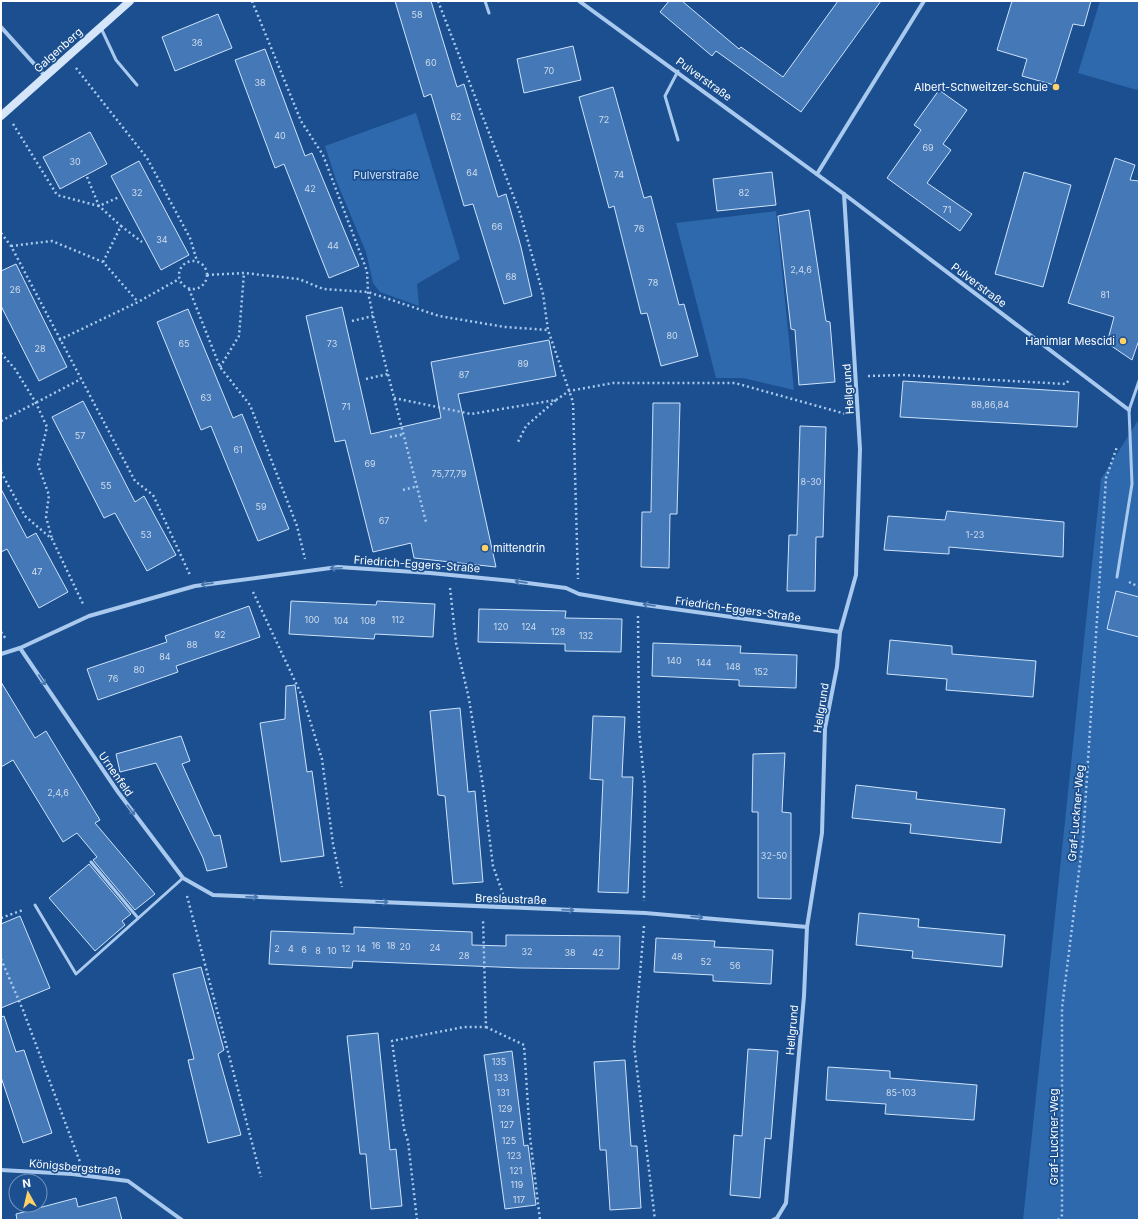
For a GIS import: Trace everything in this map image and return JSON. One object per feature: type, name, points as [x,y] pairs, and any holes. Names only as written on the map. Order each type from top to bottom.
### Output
[{"type":"street","name":"Galgenberg","points":[[3,114],[66,56],[130,1]]},
{"type":"street","name":"Pulverstraße","points":[[579,1],[678,71],[844,194],[1129,410]]},
{"type":"street","points":[[817,174],[924,1]]},
{"type":"street","points":[[1,27],[45,76]]},
{"type":"street","name":"Hellgrund","points":[[773,1220],[777,1218],[786,1203],[804,996],[807,927],[822,833],[825,728],[837,667],[840,632],[856,575],[860,449],[844,194]]},
{"type":"street","name":"Friedrich-Eggers-Straße","points":[[1,654],[20,648],[89,616],[195,586],[338,567],[449,574],[566,588],[579,594],[638,604],[840,632]]},
{"type":"street","name":"Urnenfeld","points":[[20,648],[118,792],[183,878],[213,895]]},
{"type":"street","name":"Breslaustraße","points":[[213,895],[645,913],[807,927]]},
{"type":"street","name":"Königsbergstraße","points":[[1,1170],[85,1175],[128,1181],[182,1220]]},
{"type":"lane","points":[[485,1],[489,13]]},
{"type":"lane","points":[[101,26],[116,60],[137,85]]},
{"type":"lane","points":[[678,71],[664,96],[678,140]]},
{"type":"lane","points":[[1117,577],[1132,484],[1129,410],[1139,381]]},
{"type":"lane","points":[[91,862],[138,918]]},
{"type":"lane","points":[[35,904],[76,974],[183,878]]},
{"type":"path","points":[[252,1],[301,122],[323,155],[367,271],[368,292],[373,316],[418,486],[426,522]]},
{"type":"path","points":[[438,1],[520,213],[543,294],[548,330],[573,402],[579,594]]},
{"type":"path","points":[[66,56],[147,158],[190,238],[197,261],[205,267],[207,275],[204,285],[200,288],[189,289],[184,287],[179,279],[179,273],[183,264],[197,261]]},
{"type":"path","points":[[3,114],[57,195],[99,206],[119,197]]},
{"type":"path","points":[[87,177],[99,206],[121,226],[142,242]]},
{"type":"path","points":[[103,262],[121,226]]},
{"type":"path","points":[[1,232],[11,246],[134,481],[152,496],[195,586]]},
{"type":"path","points":[[11,246],[52,241],[103,262],[138,302]]},
{"type":"path","points":[[220,367],[239,336],[244,273]]},
{"type":"path","points":[[207,275],[244,273],[299,279],[323,289],[368,292],[439,316],[505,327],[548,330]]},
{"type":"path","points":[[59,340],[138,302],[179,279]]},
{"type":"path","points":[[189,289],[220,367],[250,405],[297,526],[308,570]]},
{"type":"path","points":[[352,321],[373,316]]},
{"type":"path","points":[[1,353],[15,369],[36,403],[48,427],[38,465],[49,495],[46,517],[52,539],[89,616]]},
{"type":"path","points":[[856,376],[903,375],[1066,384],[1076,370]]},
{"type":"path","points":[[366,379],[388,374]]},
{"type":"path","points":[[1,421],[81,379]]},
{"type":"path","points":[[518,442],[526,426],[556,400],[569,391],[613,383],[735,384],[858,418]]},
{"type":"path","points":[[394,398],[471,414],[556,400]]},
{"type":"path","points":[[390,437],[404,434]]},
{"type":"path","name":"Graf-Luckner-Weg","points":[[1058,1220],[1062,1215],[1062,1008],[1083,839],[1106,478],[1119,441]]},
{"type":"path","points":[[1,472],[25,516],[52,539]]},
{"type":"path","points":[[402,490],[418,486]]},
{"type":"path","points":[[449,574],[456,643],[469,699],[483,786],[493,866],[507,907]]},
{"type":"path","points":[[247,579],[303,698],[312,725],[322,760],[333,844],[345,901]]},
{"type":"path","points":[[638,604],[639,730],[645,788],[645,913],[634,1045],[655,1220]]},
{"type":"path","points":[[183,878],[261,1177]]},
{"type":"path","points":[[1,918],[35,904]]},
{"type":"path","points":[[482,906],[486,1027]]},
{"type":"path","points":[[1,959],[23,1010],[85,1175]]},
{"type":"path","points":[[417,1220],[408,1141],[404,1129],[392,1041],[464,1027],[486,1027],[524,1045],[530,1138],[540,1220]]},
{"type":"green space","points":[[1100,1],[1139,1],[1139,82],[1137,90],[1078,73]]},
{"type":"green space","name":"Pulverstraße","points":[[416,113],[460,259],[417,284],[419,306],[380,292],[373,283],[366,252],[336,180],[325,146]]},
{"type":"green space","points":[[776,211],[794,390],[743,378],[716,378],[676,223]]},
{"type":"green space","points":[[1139,419],[1139,1220],[1023,1220],[1101,479]]},
{"type":"building","points":[[395,1],[431,1],[457,87],[464,84],[498,197],[506,194],[521,247],[532,296],[504,304],[473,204],[464,206],[431,94],[424,97]]},
{"type":"building","points":[[669,1],[682,1],[739,49],[741,47],[783,77],[838,1],[881,1],[801,112],[716,51],[712,56],[660,12]]},
{"type":"building","points":[[1012,1],[1091,1],[1084,26],[1073,24],[1054,85],[1022,76],[1027,59],[997,50]]},
{"type":"building","points":[[218,14],[232,48],[175,71],[162,37]]},
{"type":"building","points":[[573,46],[581,80],[524,93],[517,59]]},
{"type":"building","points":[[265,49],[305,156],[312,153],[359,266],[329,278],[284,164],[275,168],[235,60]]},
{"type":"building","points":[[613,87],[644,198],[651,196],[679,305],[684,304],[698,356],[661,366],[647,313],[641,314],[614,206],[609,208],[579,97]]},
{"type":"building","points":[[939,90],[967,110],[943,144],[951,150],[927,183],[972,214],[960,231],[887,178],[921,130],[914,125]]},
{"type":"building","points":[[90,132],[107,164],[60,189],[43,157]]},
{"type":"building","points":[[1115,158],[1135,165],[1130,180],[1139,181],[1139,340],[1132,360],[1107,343],[1114,317],[1068,303]]},
{"type":"building","points":[[139,161],[189,255],[161,270],[111,176]]},
{"type":"building","points":[[772,172],[776,205],[717,211],[713,179]]},
{"type":"building","points":[[1024,172],[1071,185],[1043,287],[995,274]]},
{"type":"building","points":[[809,210],[826,321],[830,322],[835,382],[799,385],[795,330],[791,329],[778,216]]},
{"type":"building","points":[[16,264],[67,367],[39,381],[1,306],[1,271]]},
{"type":"building","points":[[342,307],[371,434],[441,418],[431,362],[549,340],[556,376],[458,394],[496,567],[414,558],[411,543],[373,552],[345,440],[335,442],[306,316]]},
{"type":"building","points":[[188,309],[233,418],[242,414],[289,529],[258,541],[211,426],[201,430],[157,322]]},
{"type":"building","points":[[903,381],[1079,392],[1077,427],[900,417]]},
{"type":"building","points":[[83,401],[135,502],[144,496],[176,555],[147,571],[115,513],[104,518],[52,417]]},
{"type":"building","points":[[653,403],[680,403],[677,514],[670,514],[669,568],[641,567],[642,512],[651,512]]},
{"type":"building","points":[[800,426],[826,427],[823,537],[816,537],[815,591],[787,591],[789,535],[797,535]]},
{"type":"building","points":[[1,489],[27,538],[36,533],[68,592],[39,608],[7,549],[1,552]]},
{"type":"building","points":[[947,511],[1064,522],[1063,557],[949,547],[949,554],[884,550],[888,516],[945,520]]},
{"type":"building","points":[[1116,591],[1139,597],[1139,637],[1107,629]]},
{"type":"building","points":[[291,601],[376,605],[377,601],[435,604],[433,637],[375,634],[374,639],[289,634]]},
{"type":"building","points":[[249,606],[260,637],[176,666],[178,672],[98,700],[87,669],[167,642],[165,636]]},
{"type":"building","points":[[479,609],[566,611],[565,618],[622,619],[621,652],[565,651],[565,644],[478,642]]},
{"type":"building","points":[[890,640],[952,646],[952,654],[1036,661],[1033,697],[946,690],[947,679],[887,674]]},
{"type":"building","points":[[653,643],[741,646],[740,653],[797,655],[796,688],[739,686],[739,680],[652,676]]},
{"type":"building","points":[[1,682],[35,738],[46,731],[100,820],[95,823],[155,894],[135,910],[93,860],[97,857],[77,833],[63,842],[13,760],[1,767]]},
{"type":"building","points":[[295,685],[307,772],[312,771],[324,856],[281,862],[260,723],[285,719],[286,686]]},
{"type":"building","points":[[460,708],[468,792],[475,791],[483,882],[453,884],[445,796],[438,795],[430,711]]},
{"type":"building","points":[[593,716],[625,717],[622,777],[633,777],[628,893],[598,892],[603,780],[590,779]]},
{"type":"building","points":[[181,736],[190,761],[182,764],[214,836],[220,835],[227,867],[207,871],[203,858],[156,763],[120,772],[116,754]]},
{"type":"building","points":[[785,753],[782,812],[791,813],[791,899],[758,898],[758,812],[752,812],[753,754]]},
{"type":"building","points":[[856,785],[917,792],[916,799],[1005,809],[1001,843],[910,833],[911,824],[852,818]]},
{"type":"building","points":[[89,864],[131,914],[122,921],[125,925],[95,951],[49,898]]},
{"type":"building","points":[[859,913],[919,919],[918,927],[1005,935],[1002,967],[912,958],[913,951],[856,945]]},
{"type":"building","points":[[20,916],[50,988],[1,1008],[1,924]]},
{"type":"building","points":[[354,927],[472,932],[472,945],[506,946],[506,935],[620,936],[619,969],[520,968],[353,961],[352,968],[269,964],[271,931],[354,934]]},
{"type":"building","points":[[656,938],[715,941],[714,947],[773,950],[771,984],[713,981],[713,975],[654,972]]},
{"type":"building","points":[[201,967],[224,1050],[218,1054],[241,1135],[208,1143],[188,1060],[194,1059],[173,974]]},
{"type":"building","points":[[4,1016],[16,1052],[24,1050],[52,1133],[23,1143],[1,1077],[1,1017]]},
{"type":"building","points":[[378,1033],[390,1150],[396,1149],[402,1206],[371,1209],[366,1154],[360,1154],[347,1036]]},
{"type":"building","points":[[748,1049],[778,1051],[771,1139],[765,1138],[760,1198],[730,1195],[734,1135],[742,1136]]},
{"type":"building","points":[[512,1051],[524,1146],[528,1145],[536,1205],[505,1209],[484,1055]]},
{"type":"building","points":[[625,1060],[631,1146],[637,1146],[641,1208],[610,1210],[606,1150],[600,1150],[594,1062]]},
{"type":"building","points":[[828,1067],[890,1071],[890,1078],[977,1085],[974,1120],[885,1114],[886,1104],[826,1100]]},
{"type":"building","points":[[116,1197],[122,1220],[17,1220],[16,1214],[48,1213],[48,1205],[76,1198],[78,1207]]},
{"type":"place","name":"Albert-Schweitzer-Schule","points":[[1056,87]]},
{"type":"place","name":"Hanimlar Mescidi","points":[[1123,341]]},
{"type":"place","name":"mittendrin","points":[[485,548]]}]
